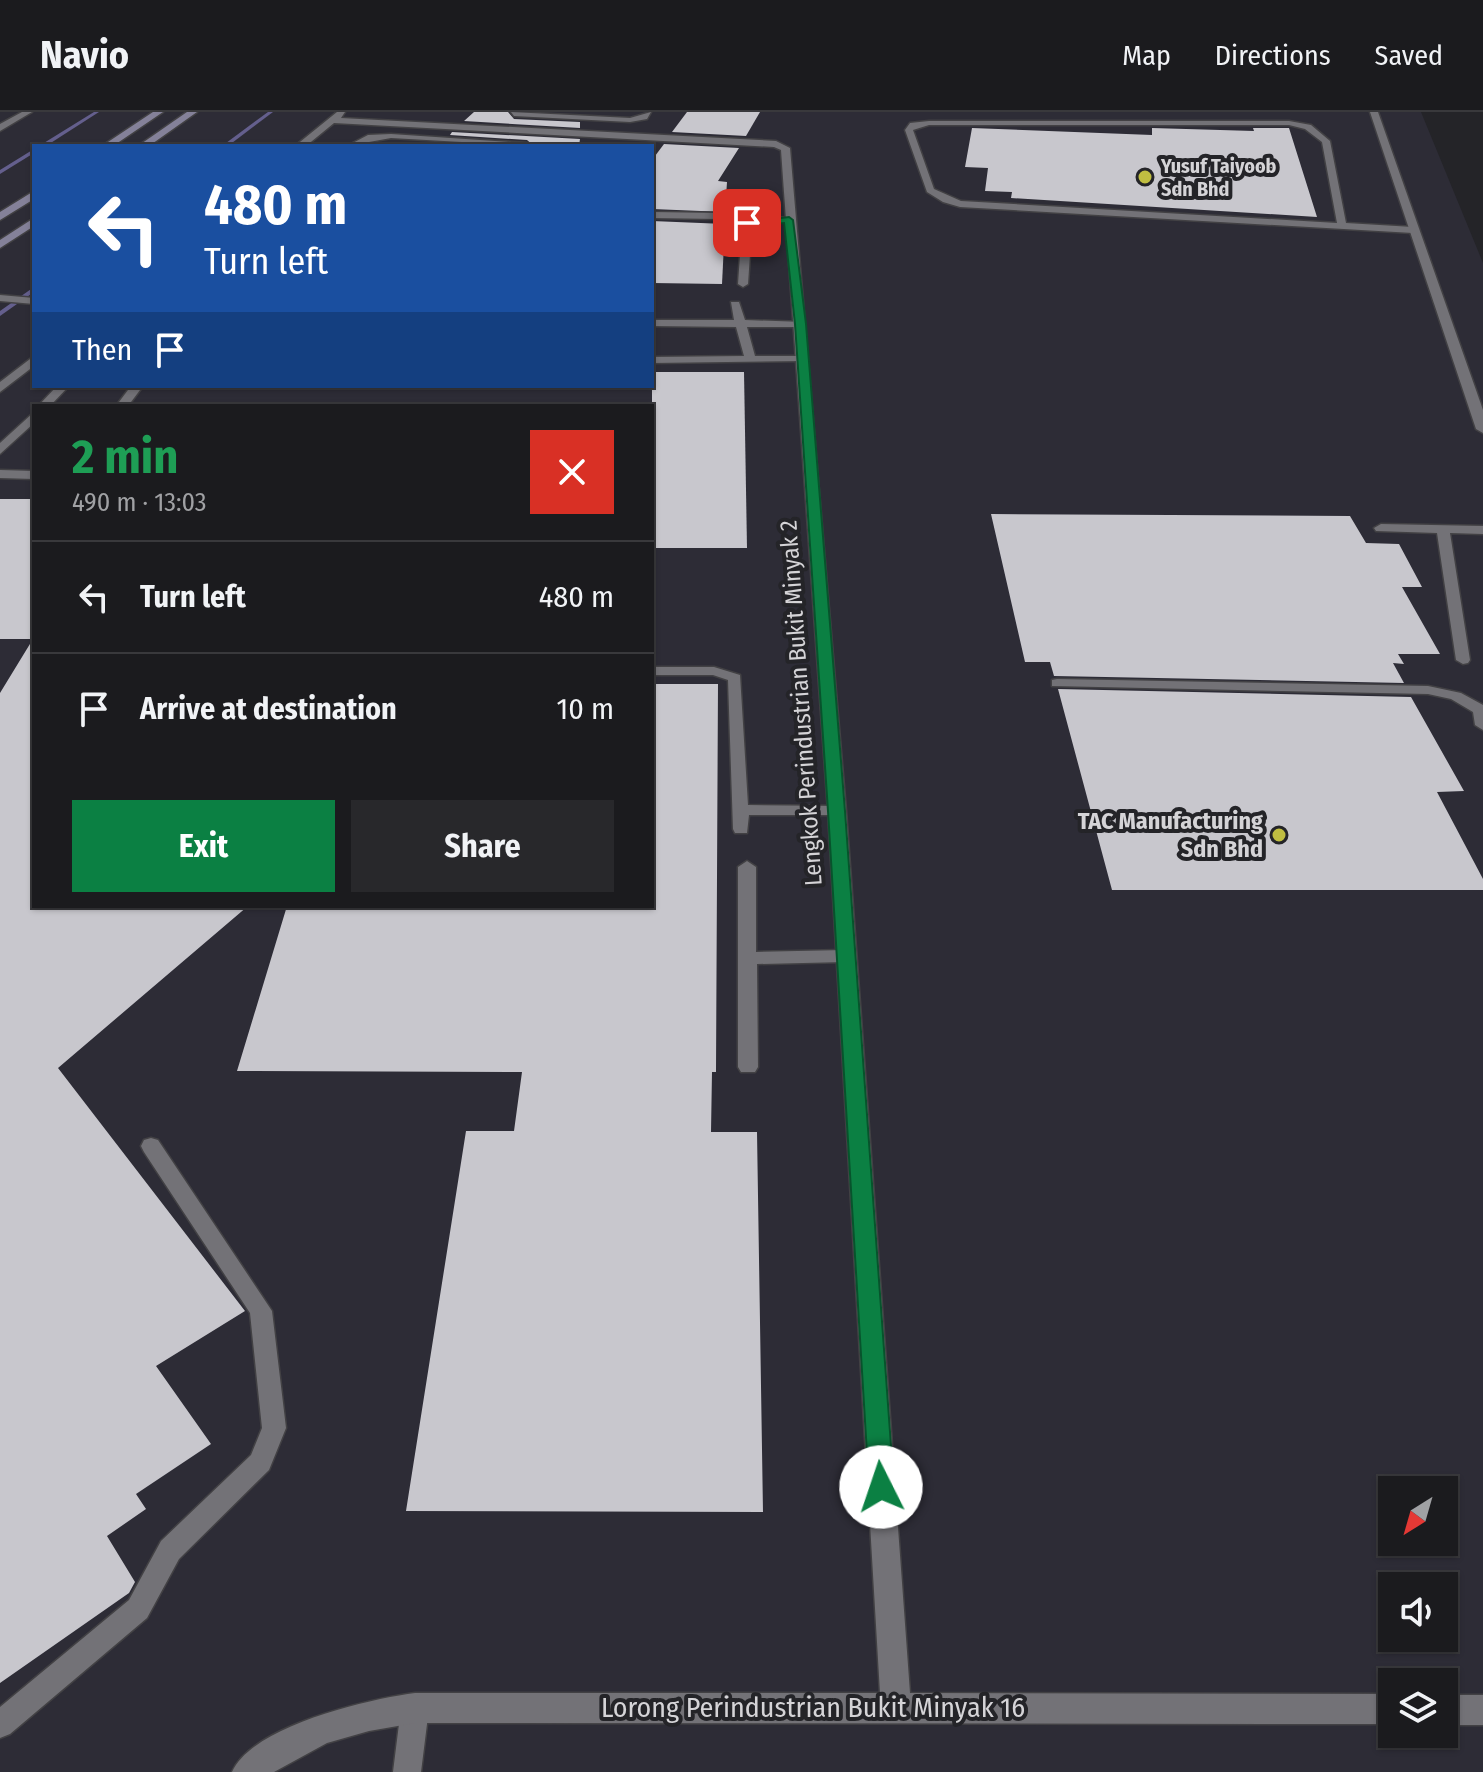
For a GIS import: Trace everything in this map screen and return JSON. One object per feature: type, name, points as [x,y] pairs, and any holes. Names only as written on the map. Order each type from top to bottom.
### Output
[{"type":"main road","points":[[110,144],[159,112]]},
{"type":"main road","points":[[146,144],[193,112]]},
{"type":"main road","points":[[0,217],[32,195]]},
{"type":"main road","points":[[0,245],[32,222]]},
{"type":"street","points":[[0,128],[28,112]]},
{"type":"street","points":[[303,144],[342,112]]},
{"type":"street","points":[[1374,112],[1483,429]]},
{"type":"street","name":"Lengkok Perindustrian Bukit Minyak 2","points":[[333,120],[502,128],[653,141],[776,144],[785,148],[837,811],[896,1706]]},
{"type":"street","points":[[0,298],[32,301]]},
{"type":"street","points":[[0,388],[32,362]]},
{"type":"street","name":"Lorong Perindustrian Bukit Minyak 16","points":[[248,1772],[308,1734],[362,1714],[415,1708],[896,1706],[1378,1709]]},
{"type":"street","points":[[1458,1710],[1483,1710]]},
{"type":"lane","points":[[502,128],[515,113],[630,120],[644,117],[647,112]]},
{"type":"lane","points":[[922,113],[1274,112]]},
{"type":"lane","points":[[1342,225],[1326,141],[1300,124],[929,123],[913,125],[909,130],[930,190],[960,204],[1413,230]]},
{"type":"lane","points":[[355,144],[371,137],[391,136],[500,144]]},
{"type":"lane","points":[[654,215],[719,216],[747,223],[789,220]]},
{"type":"lane","points":[[743,284],[747,223]]},
{"type":"lane","points":[[735,304],[750,359]]},
{"type":"lane","points":[[654,323],[800,324]]},
{"type":"lane","points":[[654,360],[800,359]]},
{"type":"lane","points":[[46,404],[61,388]]},
{"type":"lane","points":[[0,450],[32,418]]},
{"type":"lane","points":[[0,474],[32,475]]},
{"type":"lane","points":[[1381,528],[1483,530]]},
{"type":"lane","points":[[1443,530],[1463,660]]},
{"type":"lane","points":[[654,671],[714,671],[735,678],[741,829]]},
{"type":"lane","points":[[1057,683],[1428,690],[1456,696],[1480,710],[1483,725]]},
{"type":"lane","points":[[741,810],[837,811]]},
{"type":"lane","points":[[747,867],[748,1067]]},
{"type":"lane","points":[[747,958],[845,956]]},
{"type":"lane","points":[[0,1724],[138,1609],[170,1550],[260,1462],[274,1428],[261,1311],[151,1146]]},
{"type":"lane","points":[[407,1772],[415,1708]]},
{"type":"shaded area","points":[[0,112],[1421,112],[1483,263],[1483,1772],[0,1772]]},
{"type":"building","points":[[474,112],[508,112],[514,119],[580,122],[580,128],[464,121]]},
{"type":"building","points":[[687,112],[760,112],[746,136],[672,132]]},
{"type":"building","name":"Yusuf Taiyoob Sdn Bhd","points":[[972,128],[1152,135],[1152,128],[1254,131],[1253,128],[1289,128],[1317,217],[1011,198],[1012,192],[985,191],[988,168],[965,167]]},
{"type":"building","points":[[452,132],[580,139],[579,144],[532,144],[527,140],[450,135]]},
{"type":"building","points":[[664,144],[739,148],[718,181],[727,182],[725,212],[654,209],[654,157]]},
{"type":"building","points":[[654,221],[725,224],[722,284],[654,283]]},
{"type":"building","points":[[654,372],[744,372],[747,548],[654,548]]},
{"type":"building","points":[[0,499],[32,499],[32,639],[0,639]]},
{"type":"building","points":[[991,514],[1350,516],[1366,543],[1399,544],[1422,587],[1402,587],[1440,654],[1398,654],[1404,664],[1393,663],[1404,683],[1054,676],[1050,662],[1025,662]]},
{"type":"building","points":[[32,641],[32,908],[246,908],[58,1068],[245,1311],[156,1366],[211,1444],[136,1494],[146,1509],[107,1536],[135,1582],[129,1593],[0,1683],[0,693]]},
{"type":"building","points":[[654,684],[718,684],[716,1072],[712,1072],[711,1132],[757,1132],[763,1512],[406,1511],[466,1131],[514,1131],[522,1072],[237,1071],[286,908],[654,908]]},
{"type":"building","name":"TAC Manufacturing Sdn Bhd","points":[[1058,689],[1411,697],[1464,791],[1437,792],[1483,879],[1483,890],[1112,890]]},
{"type":"waterway","points":[[45,144],[97,112]]},
{"type":"waterway","points":[[228,144],[271,112]]},
{"type":"waterway","points":[[0,172],[32,152]]},
{"type":"waterway","points":[[0,314],[32,290]]},
{"type":"place","name":"Yusuf Taiyoob Sdn Bhd","points":[[1145,177]]},
{"type":"place","name":"TAC Manufacturing Sdn Bhd","points":[[1279,835]]},
{"type":"route","points":[[747,223],[789,220],[800,324],[800,359],[837,811],[881,1487]]}]
